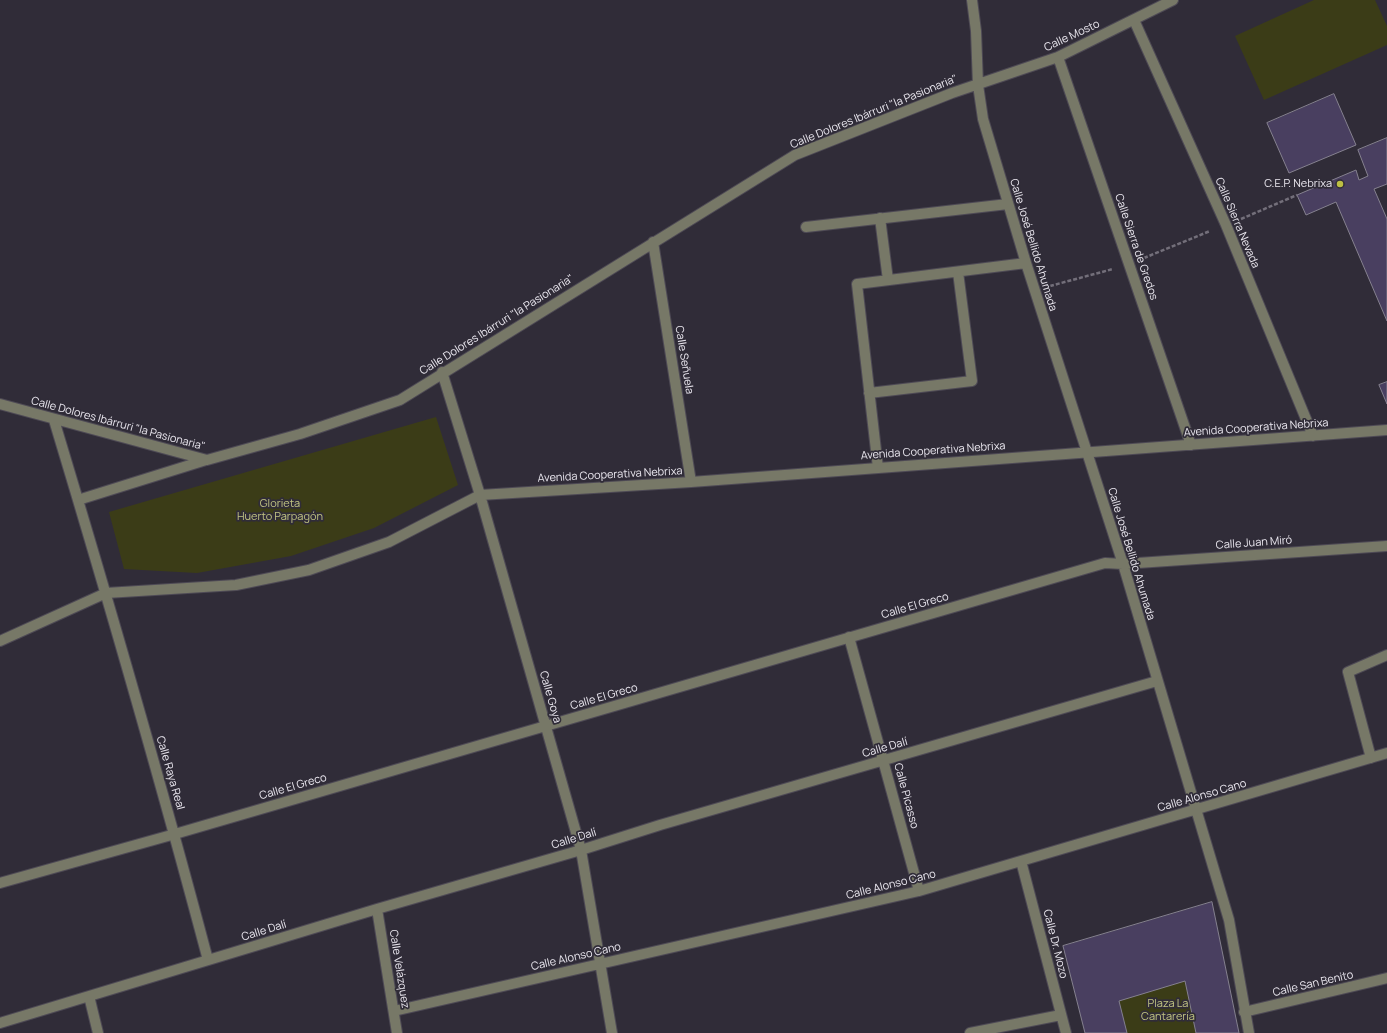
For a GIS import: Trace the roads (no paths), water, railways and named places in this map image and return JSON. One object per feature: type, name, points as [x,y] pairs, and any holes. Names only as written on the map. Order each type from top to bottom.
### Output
[{"type":"street","name":"Calle José Bellido Ahumada","points":[[972,0],[976,31],[978,85],[983,119],[1085,452],[1123,564],[1197,810],[1229,920],[1244,1012],[1249,1033]]},
{"type":"street","name":"Calle Mosto","points":[[978,85],[1058,57],[1173,0]]},
{"type":"street","name":"Calle Sierra Nevada","points":[[1134,20],[1226,225],[1313,436]]},
{"type":"street","name":"Calle Sierra de Gredos","points":[[1058,57],[1192,445]]},
{"type":"street","name":"Calle Dolores Ibárruri \"la Pasionaria\"","points":[[0,404],[54,420],[207,460],[300,434],[400,400],[442,372],[795,155],[952,93],[978,85]]},
{"type":"street","points":[[806,227],[1008,204]]},
{"type":"street","points":[[880,218],[888,280]]},
{"type":"street","name":"Calle Señuela","points":[[653,242],[691,482]]},
{"type":"street","points":[[878,468],[856,284],[1026,263]]},
{"type":"street","points":[[869,392],[972,381],[958,272]]},
{"type":"street","name":"Calle Goya","points":[[442,372],[480,494],[581,850],[602,964],[612,1033]]},
{"type":"street","points":[[54,420],[106,593]]},
{"type":"street","name":"Avenida Cooperativa Nebrixa","points":[[480,494],[691,482],[1387,430]]},
{"type":"street","points":[[78,500],[207,460]]},
{"type":"street","points":[[0,641],[106,593],[236,585],[309,570],[390,542],[480,494]]},
{"type":"street","name":"Calle Juan Miró","points":[[1123,564],[1387,546]]},
{"type":"street","name":"Calle El Greco","points":[[0,883],[175,834],[1106,563],[1123,564]]},
{"type":"street","name":"Calle Raya Real","points":[[106,593],[175,834],[208,960]]},
{"type":"street","name":"Calle Picasso","points":[[849,637],[919,892]]},
{"type":"street","points":[[1371,758],[1348,672],[1387,655]]},
{"type":"street","name":"Calle Dalí","points":[[0,1023],[581,850],[660,825],[1157,681]]},
{"type":"street","name":"Calle Alonso Cano","points":[[394,1011],[919,892],[1387,753]]},
{"type":"street","name":"Calle Dr. Mozo","points":[[1022,861],[1066,1033]]},
{"type":"street","name":"Calle Velázquez","points":[[377,910],[397,1033]]},
{"type":"street","name":"Calle San Benito","points":[[1244,1012],[1387,978]]},
{"type":"street","points":[[89,996],[98,1033]]},
{"type":"street","points":[[970,1033],[1061,1015]]},
{"type":"place","name":"C.E.P. Nebrixa","points":[[1340,184]]},
{"type":"park label","name":"Glorieta Huerto Parpagón","points":[[280,510]]},
{"type":"park label","name":"Plaza La Cantarería","points":[[1168,1010]]}]
